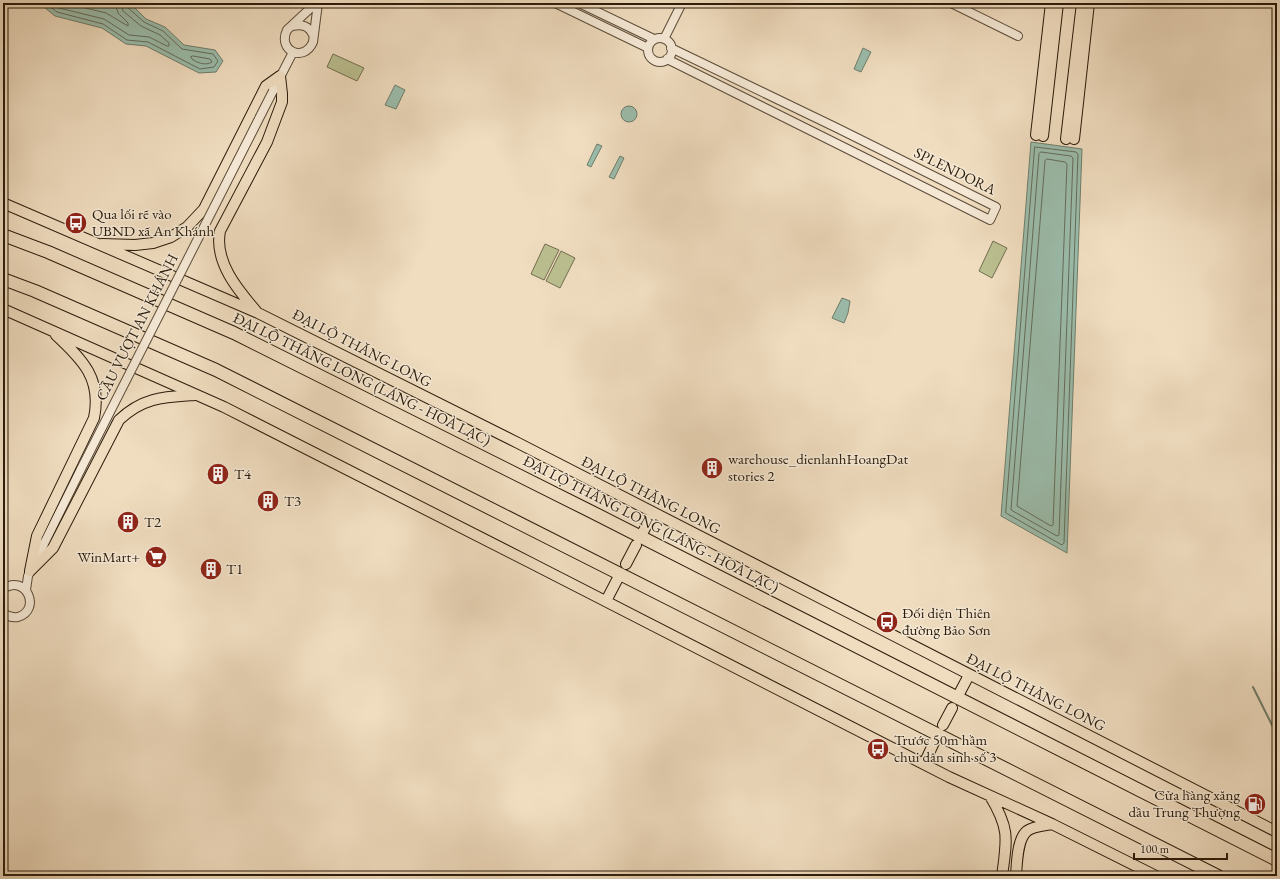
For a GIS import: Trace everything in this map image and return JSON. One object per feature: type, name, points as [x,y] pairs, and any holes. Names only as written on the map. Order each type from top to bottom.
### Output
[{"type":"highway","name":"ĐẠI LỘ THĂNG LONG (LÁNG - HOÀ LẠC)","points":[[3,235],[48,252],[234,333],[588,510],[1277,860]]},
{"type":"highway","points":[[3,279],[35,291],[216,370],[1218,876]]},
{"type":"main road","points":[[1050,3],[1040,136],[1058,3]]},
{"type":"main road","points":[[1082,3],[1070,139],[1089,3]]},
{"type":"main road","points":[[96,244],[153,243],[171,237],[187,227],[204,209],[266,86],[280,76]]},
{"type":"main road","points":[[258,313],[237,289],[225,265],[218,241],[220,231],[267,142],[282,102],[280,76]]},
{"type":"main road","name":"ĐẠI LỘ THĂNG LONG","points":[[3,203],[258,313],[518,443],[1277,832]]},
{"type":"main road","points":[[3,309],[197,395],[272,431],[924,764],[1052,824],[1156,876]]},
{"type":"main road","points":[[29,574],[37,536],[88,432],[96,410],[94,384],[89,371],[80,358],[49,329]]},
{"type":"main road","points":[[29,574],[53,548],[119,420],[126,413],[157,398],[197,395]]},
{"type":"main road","points":[[643,532],[653,513]]},
{"type":"main road","points":[[626,564],[636,545]]},
{"type":"main road","points":[[606,601],[619,576]]},
{"type":"main road","points":[[959,694],[969,675]]},
{"type":"main road","points":[[943,725],[952,708]]},
{"type":"main road","points":[[924,764],[937,736]]},
{"type":"main road","points":[[990,796],[999,811],[1007,839],[1002,876]]},
{"type":"main road","points":[[1016,876],[1020,843],[1024,834],[1032,828],[1052,824]]},
{"type":"street","points":[[317,3],[311,48],[306,52],[293,52],[288,48],[285,42],[287,30],[317,3]]},
{"type":"street","points":[[555,3],[648,48]]},
{"type":"street","points":[[579,3],[654,39],[664,39],[668,42],[671,48],[670,56],[667,59],[656,61],[649,56],[648,48],[651,41],[654,39]]},
{"type":"street","points":[[664,39],[682,3]]},
{"type":"street","points":[[952,3],[1018,36]]},
{"type":"street","points":[[292,26],[299,24],[305,26],[310,29],[313,35]]},
{"type":"street","name":"SPLENDORA","points":[[667,59],[990,220],[996,207],[671,48]]},
{"type":"street","name":"CẦU VƯỢT AN KHÁNH","points":[[29,574],[293,52]]},
{"type":"street","points":[[17,585],[29,574]]},
{"type":"street","points":[[26,590],[29,574]]},
{"type":"street","points":[[3,589],[11,585],[17,585],[26,590],[30,598],[30,603],[26,611],[19,616],[4,616]]},
{"type":"shaded area","points":[[333,54],[364,68],[357,81],[327,67]]},
{"type":"shaded area","points":[[993,241],[1007,248],[992,278],[979,271]]},
{"type":"shaded area","points":[[545,244],[559,250],[544,280],[531,274]]},
{"type":"shaded area","points":[[561,251],[575,258],[560,288],[546,281]]},
{"type":"water","points":[[39,3],[127,3],[134,7],[146,19],[165,27],[184,45],[215,50],[223,61],[216,72],[199,73],[146,46],[126,44],[102,28],[55,16]]},
{"type":"water","points":[[863,48],[871,52],[861,72],[854,69]]},
{"type":"water","points":[[395,85],[405,90],[396,109],[385,105]]},
{"type":"water","points":[[626,106],[632,106],[637,111],[635,120],[632,122],[626,122],[621,117],[621,111]]},
{"type":"water","points":[[1031,142],[1082,149],[1067,553],[1001,516]]},
{"type":"water","points":[[597,144],[602,146],[591,167],[587,165]]},
{"type":"water","points":[[620,156],[624,158],[614,179],[609,177]]},
{"type":"water","points":[[842,298],[850,301],[848,313],[844,323],[832,318]]},
{"type":"waterway","points":[[1253,687],[1277,735]]},
{"type":"place","name":"Qua lối rẽ vào UBND xã An Khánh","points":[[76,223]]},
{"type":"place","name":"warehouse_dienlanhHoangDat stories 2","points":[[712,468]]},
{"type":"place","name":"T4","points":[[218,474]]},
{"type":"place","name":"T3","points":[[268,501]]},
{"type":"place","name":"T2","points":[[128,522]]},
{"type":"place","name":"WinMart+","points":[[156,557]]},
{"type":"place","name":"T1","points":[[211,569]]},
{"type":"place","name":"Đối diện Thiên đường Bảo Sơn","points":[[887,622]]},
{"type":"place","name":"Trước 50m hầm chui dân sinh số 3","points":[[878,749]]},
{"type":"place","name":"Cửa hàng xăng dầu Trung Thượng","points":[[1255,804]]}]
